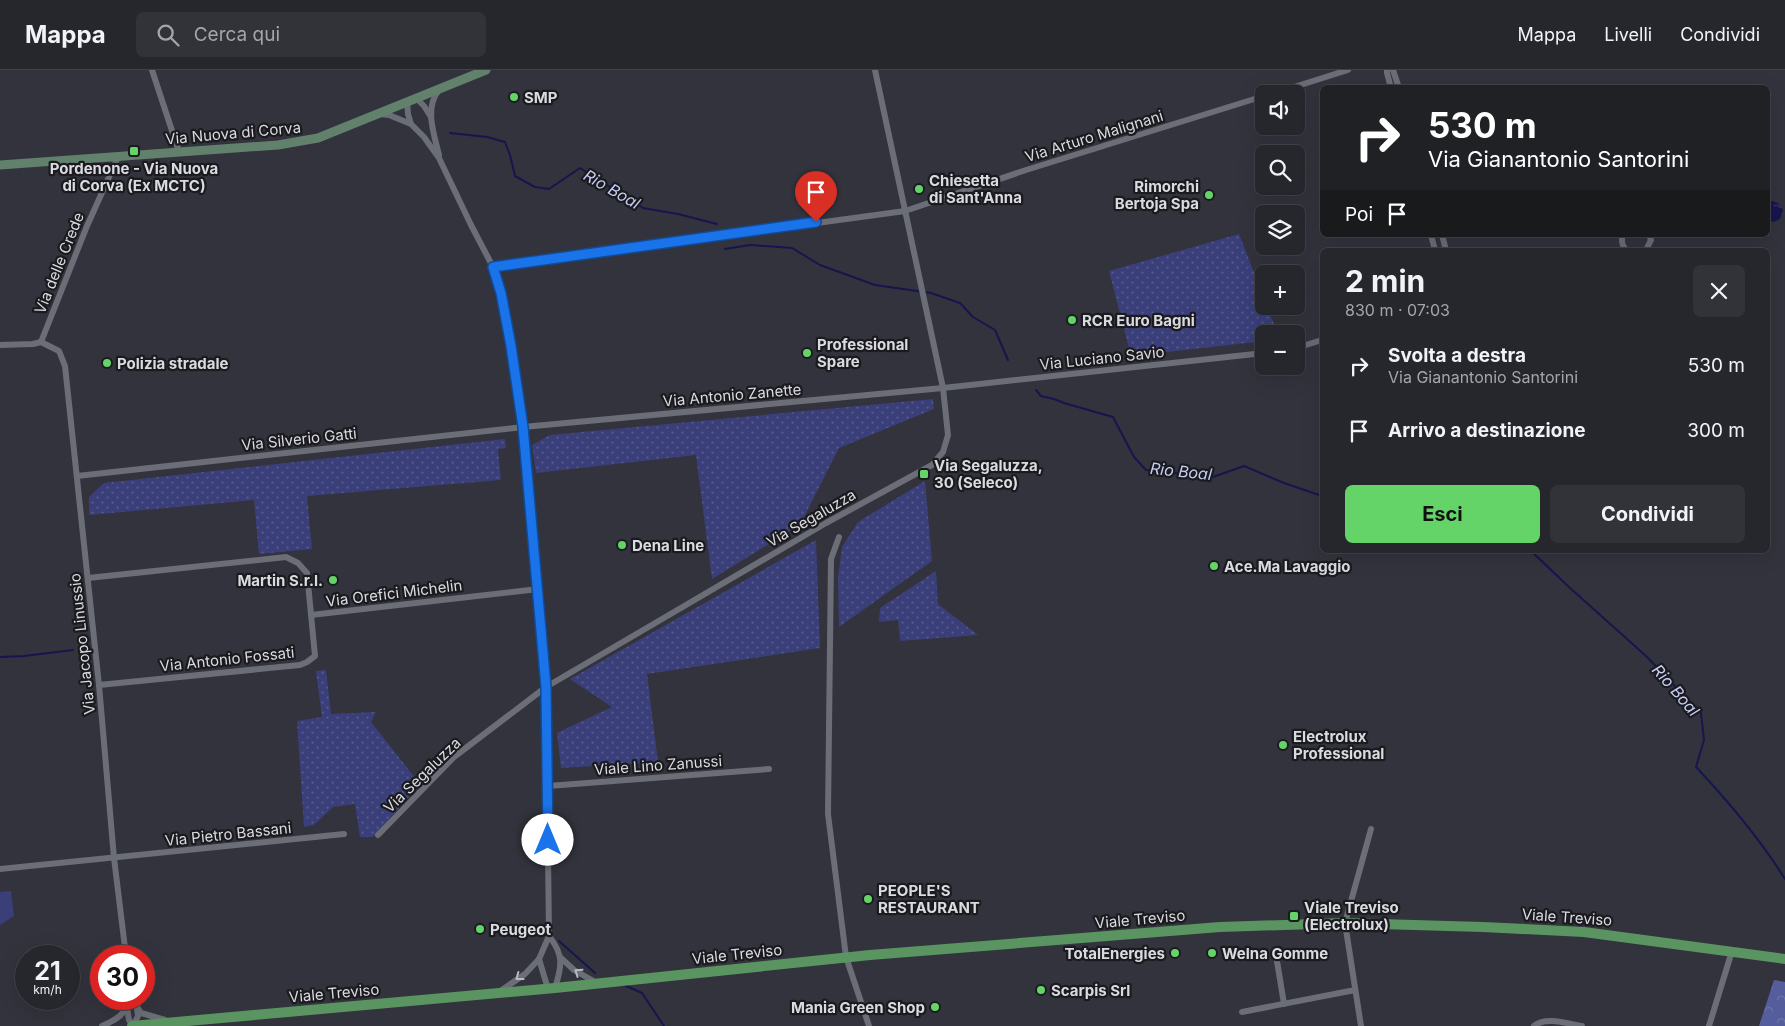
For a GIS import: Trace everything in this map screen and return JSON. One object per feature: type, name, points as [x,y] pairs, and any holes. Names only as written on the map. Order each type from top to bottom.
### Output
[{"type":"main road","name":"Via Nuova di Corva","points":[[0,164],[278,145],[318,138],[486,70]]},
{"type":"main road","name":"Viale Treviso","points":[[133,1026],[173,1022],[197,1023],[227,1018],[597,984],[846,957],[1220,927],[1345,923],[1473,926],[1584,932],[1785,959]]},
{"type":"street","points":[[152,70],[179,152]]},
{"type":"street","name":"Via Segaluzza","points":[[378,835],[454,757],[546,687],[826,523],[932,465],[943,452],[948,435],[943,388],[874,70]]},
{"type":"street","points":[[1300,85],[1348,70]]},
{"type":"street","points":[[1388,70],[1389,85]]},
{"type":"street","points":[[1393,70],[1398,85]]},
{"type":"street","points":[[430,117],[435,95],[442,88]]},
{"type":"street","name":"Via Arturo Malignani","points":[[493,267],[905,211],[1026,170],[1255,99]]},
{"type":"street","points":[[411,124],[408,114],[412,100],[424,106],[430,117],[440,158],[471,226],[493,267],[501,293],[512,350],[523,427],[546,687],[549,936],[538,959],[525,974],[498,993]]},
{"type":"street","points":[[378,114],[389,115],[411,124],[440,158]]},
{"type":"street","name":"Via delle Crede","points":[[41,342],[87,226],[118,157]]},
{"type":"street","points":[[1305,345],[1320,341]]},
{"type":"street","points":[[0,345],[41,342]]},
{"type":"street","name":"Via Jacopo Linussio","points":[[41,342],[59,352],[65,366],[99,685],[114,858],[125,945]]},
{"type":"street","name":"Via Luciano Savio","points":[[943,388],[1255,354]]},
{"type":"street","name":"Via Antonio Zanette","points":[[523,427],[943,388]]},
{"type":"street","name":"Via Silverio Gatti","points":[[77,476],[523,427]]},
{"type":"street","points":[[839,537],[831,559],[828,814],[846,957],[869,1026]]},
{"type":"street","name":"Via Orefici Michelin","points":[[88,578],[286,557],[298,563],[307,573],[311,615],[538,589]]},
{"type":"street","name":"Via Antonio Fossati","points":[[99,685],[307,662],[315,656],[311,615]]},
{"type":"street","name":"Viale Lino Zanussi","points":[[548,786],[769,769]]},
{"type":"street","points":[[1361,1026],[1345,923],[1371,829]]},
{"type":"street","name":"Via Pietro Bassani","points":[[0,869],[344,834]]},
{"type":"street","points":[[549,936],[561,958],[574,970],[597,984]]},
{"type":"street","points":[[1709,1026],[1732,951]]},
{"type":"street","points":[[552,988],[560,972],[561,958]]},
{"type":"street","points":[[538,959],[552,988]]},
{"type":"street","points":[[1277,961],[1284,1004]]},
{"type":"street","points":[[1242,1012],[1355,990]]},
{"type":"street","points":[[102,1026],[118,1018],[125,1010]]},
{"type":"street","points":[[127,1010],[129,1020],[133,1026],[138,1016],[138,1010]]},
{"type":"street","points":[[138,1010],[145,1015],[173,1022]]},
{"type":"street","points":[[218,1026],[227,1018]]},
{"type":"street","points":[[1534,1026],[1538,1023],[1553,1021],[1582,1026]]},
{"type":"shaded area","points":[[1239,234],[1255,275],[1255,315],[1271,315],[1274,325],[1255,325],[1255,342],[1131,356],[1109,271]]},
{"type":"shaded area","points":[[933,399],[934,409],[839,448],[800,525],[712,579],[696,455],[536,473],[532,445],[550,435]]},
{"type":"shaded area","points":[[505,439],[506,448],[498,449],[501,480],[307,496],[312,549],[259,554],[254,500],[89,515],[89,497],[104,483]]},
{"type":"shaded area","points":[[925,481],[932,561],[839,627],[838,578],[842,547],[858,522]]},
{"type":"shaded area","points":[[816,540],[820,648],[647,674],[658,762],[561,768],[557,733],[612,707],[570,679]]},
{"type":"shaded area","points":[[936,571],[938,604],[978,635],[900,641],[898,620],[879,622],[880,608]]},
{"type":"shaded area","points":[[326,670],[331,714],[376,712],[371,722],[420,784],[373,837],[360,837],[355,804],[333,807],[314,825],[304,827],[297,721],[322,717],[316,671]]},
{"type":"shaded area","points":[[11,891],[14,916],[0,925],[0,892]]},
{"type":"green space","points":[[1774,980],[1785,982],[1785,1026],[1759,1026]]},
{"type":"water","points":[[1770,202],[1778,203],[1783,210],[1780,219],[1774,222],[1770,221]]},
{"type":"waterway","name":"Rio Boal","points":[[450,133],[487,137],[505,142],[515,176],[535,187],[549,189],[580,168],[643,208],[678,214],[717,224]]},
{"type":"waterway","name":"Rio Boal","points":[[725,249],[750,245],[792,248],[820,265],[875,285],[931,293],[960,303],[973,317],[995,330],[1008,360]]},
{"type":"waterway","name":"Rio Boal","points":[[1036,390],[1041,396],[1113,417],[1134,457],[1146,470],[1213,477],[1244,466],[1320,495]]},
{"type":"waterway","name":"Rio Boal","points":[[1533,553],[1646,656],[1701,713],[1704,740],[1696,767],[1743,821],[1785,879]]},
{"type":"waterway","points":[[0,657],[73,650]]},
{"type":"waterway","points":[[559,941],[595,973]]},
{"type":"waterway","points":[[624,985],[642,993],[664,1026]]},
{"type":"place","name":"SMP","points":[[514,97]]},
{"type":"place","name":"Pordenone - Via Nuova di Corva (Ex MCTC)","points":[[134,151]]},
{"type":"place","name":"Chiesetta di Sant'Anna","points":[[919,189]]},
{"type":"place","name":"Rimorchi Bertoja Spa","points":[[1209,195]]},
{"type":"place","name":"RCR Euro Bagni","points":[[1072,320]]},
{"type":"place","name":"Professional Spare","points":[[807,353]]},
{"type":"place","name":"Polizia stradale","points":[[107,363]]},
{"type":"place","name":"Via Segaluzza, 30 (Seleco)","points":[[924,474]]},
{"type":"place","name":"Dena Line","points":[[622,545]]},
{"type":"place","name":"Ace.Ma Lavaggio","points":[[1214,566]]},
{"type":"place","name":"Martin S.r.l.","points":[[333,580]]},
{"type":"place","name":"Electrolux Professional","points":[[1283,745]]},
{"type":"place","name":"PEOPLE'S RESTAURANT","points":[[868,899]]},
{"type":"place","name":"Viale Treviso (Electrolux)","points":[[1294,916]]},
{"type":"place","name":"Peugeot","points":[[480,929]]},
{"type":"place","name":"TotalEnergies","points":[[1175,953]]},
{"type":"place","name":"Welna Gomme","points":[[1212,953]]},
{"type":"place","name":"Scarpis Srl","points":[[1041,990]]},
{"type":"place","name":"Mania Green Shop","points":[[935,1007]]},
{"type":"route","points":[[548,840],[546,687],[523,427],[514,359],[501,293],[493,267],[816,222]]}]
